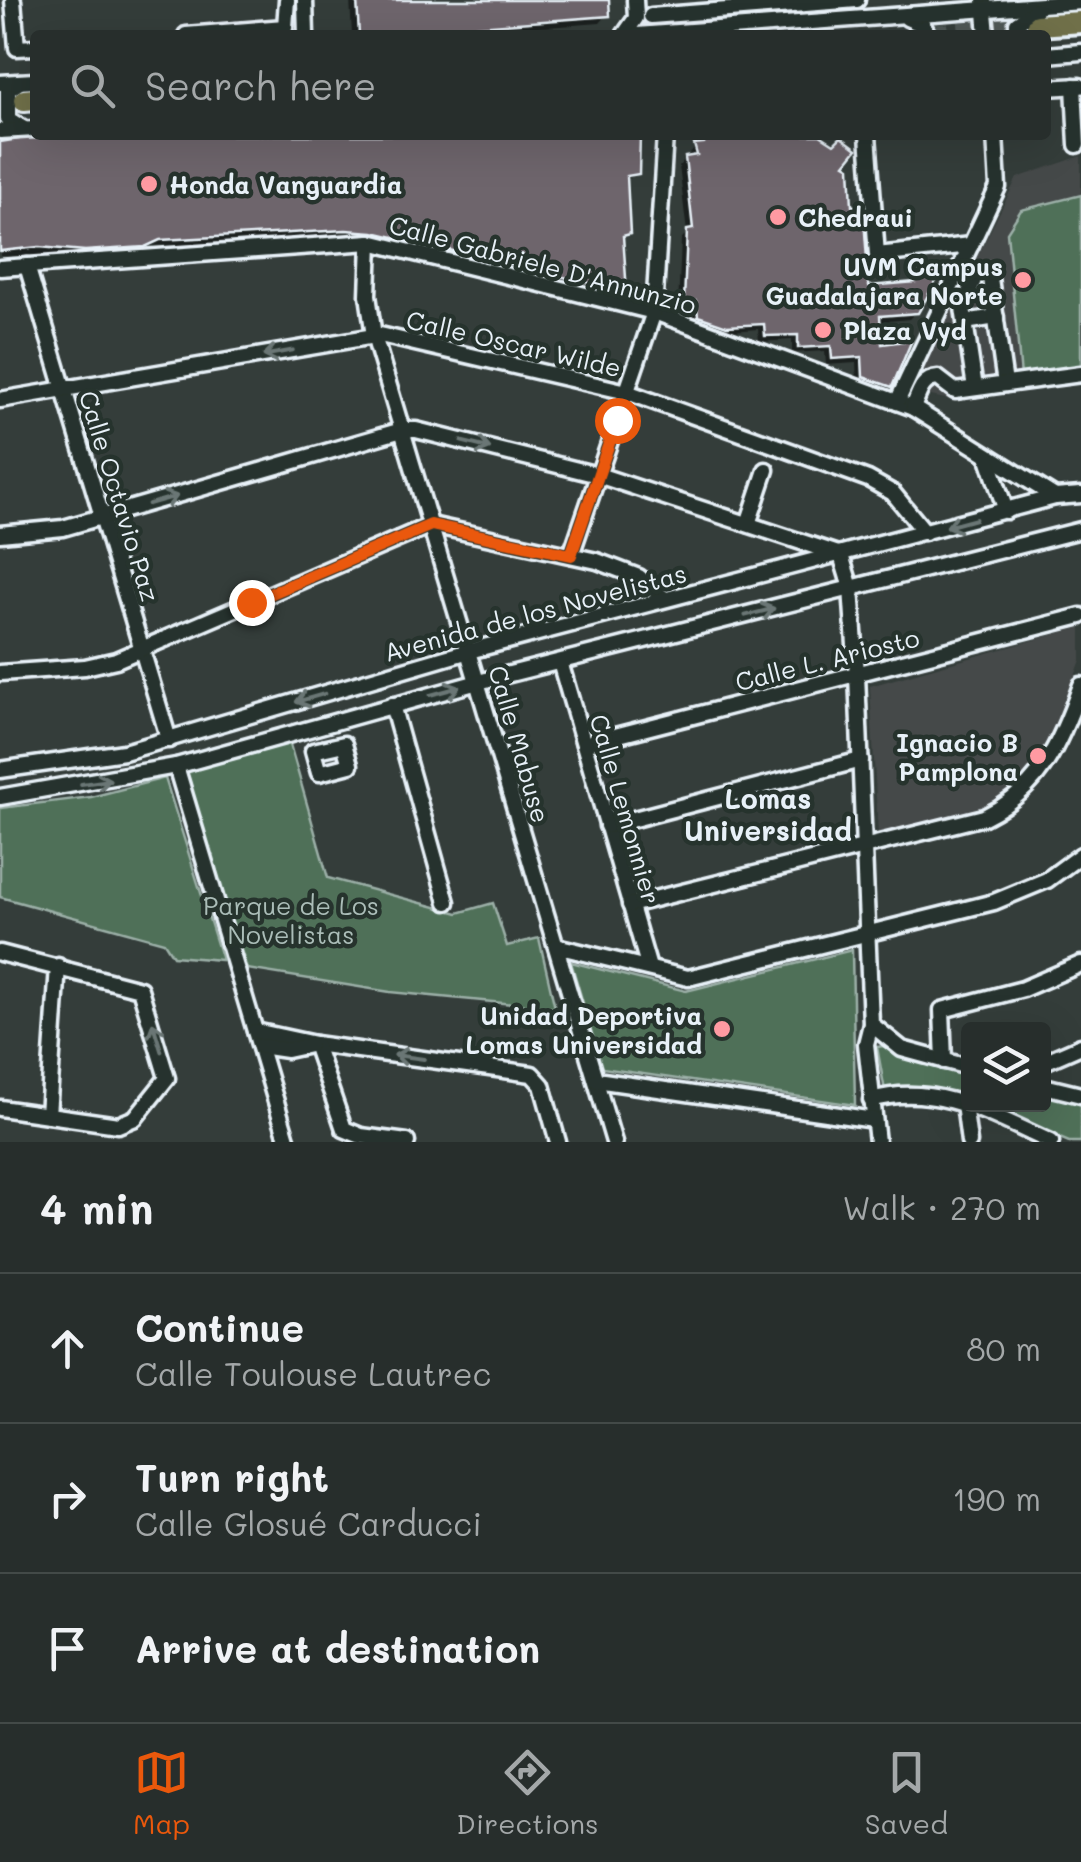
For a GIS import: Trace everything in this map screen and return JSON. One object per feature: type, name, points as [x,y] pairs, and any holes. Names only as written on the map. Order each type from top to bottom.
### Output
[{"type":"highway","points":[[1038,30],[1081,22]]},
{"type":"highway","points":[[1051,31],[1081,32]]},
{"type":"street","points":[[13,0],[18,48],[30,47]]},
{"type":"street","points":[[257,30],[286,28],[287,0]]},
{"type":"street","points":[[305,0],[306,30]]},
{"type":"street","points":[[628,30],[636,18],[634,0]]},
{"type":"street","points":[[650,8],[858,0]]},
{"type":"street","points":[[810,2],[812,22]]},
{"type":"street","points":[[696,30],[899,16],[984,5],[1081,2]]},
{"type":"street","points":[[984,5],[986,30]]},
{"type":"street","points":[[1017,30],[1023,16],[1047,5]]},
{"type":"street","points":[[899,16],[924,24],[926,30]]},
{"type":"street","points":[[1051,55],[1081,52]]},
{"type":"street","points":[[0,84],[29,105],[0,131]]},
{"type":"street","points":[[1051,88],[1078,86],[1078,144]]},
{"type":"street","points":[[571,555],[654,312],[667,140]]},
{"type":"street","points":[[868,140],[877,255],[971,245]]},
{"type":"street","points":[[896,402],[998,188],[994,140]]},
{"type":"street","name":"Calle Gabriele D'Annunzio","points":[[0,268],[370,242],[654,312],[913,408],[1056,498]]},
{"type":"street","name":"Calle Mabuse","points":[[370,242],[368,295],[374,336],[614,1142]]},
{"type":"street","name":"Calle Octavio Paz","points":[[27,266],[169,740]]},
{"type":"street","points":[[976,388],[963,308],[977,272],[989,270],[1005,384]]},
{"type":"street","points":[[965,322],[996,317]]},
{"type":"street","name":"Calle Oscar Wilde","points":[[0,400],[374,336],[627,392],[868,478],[893,494],[926,532]]},
{"type":"street","points":[[913,408],[923,384],[931,378],[938,378],[955,392],[1081,374]]},
{"type":"street","points":[[0,534],[63,528],[402,430],[598,475],[842,555],[851,588],[857,674],[866,848],[870,1024],[866,1044],[877,1142]]},
{"type":"street","points":[[987,454],[1006,510]]},
{"type":"street","points":[[748,524],[766,470]]},
{"type":"street","name":"Avenida de los Novelistas","points":[[0,770],[124,752],[469,651],[1006,510],[1081,495]]},
{"type":"street","points":[[0,673],[85,667],[142,648],[431,525],[571,555],[639,577],[665,599]]},
{"type":"street","points":[[0,796],[176,766],[478,682],[1081,530]]},
{"type":"street","name":"Calle L. Ariosto","points":[[584,744],[1081,616]]},
{"type":"street","name":"Calle Lemonnier","points":[[560,662],[648,968]]},
{"type":"street","points":[[630,905],[968,823],[1000,809],[1035,781],[1076,716],[1081,685]]},
{"type":"street","points":[[392,705],[447,902]]},
{"type":"street","points":[[318,724],[325,748]]},
{"type":"street","points":[[607,826],[861,760]]},
{"type":"street","points":[[176,766],[288,1142]]},
{"type":"street","points":[[556,946],[688,978],[1021,893],[1081,855]]},
{"type":"street","points":[[0,953],[140,989],[168,1078],[128,1123],[0,1108]]},
{"type":"street","points":[[944,1061],[942,1010],[1023,989],[1081,964]]},
{"type":"street","points":[[48,1115],[58,966]]},
{"type":"street","points":[[870,1024],[902,1048],[961,1065]]},
{"type":"street","points":[[255,1031],[316,1044],[532,1074],[542,1085],[558,1142]]},
{"type":"street","points":[[260,1046],[287,1050],[316,1044]]},
{"type":"street","points":[[316,1044],[344,1129],[361,1136],[407,1142]]},
{"type":"street","points":[[1051,1059],[1081,1046]]},
{"type":"street","points":[[596,1080],[874,1120]]},
{"type":"street","points":[[1051,1088],[1081,1095]]},
{"type":"street","points":[[871,1100],[918,1093],[961,1103]]},
{"type":"street","points":[[969,1142],[970,1112]]},
{"type":"street","points":[[985,1112],[1051,1142]]},
{"type":"shaded area","name":"UVM Campus Guadalajara Norte","points":[[1081,156],[1081,382],[952,400],[909,392],[1017,178]]},
{"type":"shaded area","points":[[1081,627],[1081,660],[1048,748],[1019,786],[995,803],[878,834],[870,686]]},
{"type":"green space","points":[[1081,195],[1081,368],[1021,376],[1007,232],[1021,210]]},
{"type":"green space","name":"Parque de Los Novelistas","points":[[289,741],[328,878],[458,913],[493,903],[507,946],[539,938],[555,1008],[390,992],[247,969],[185,771]]},
{"type":"green space","points":[[165,778],[222,960],[173,956],[164,942],[0,897],[0,808],[91,797]]},
{"type":"green space","name":"Unidad Deportiva Lomas Universidad","points":[[852,950],[855,1105],[602,1068],[571,962],[686,991]]},
{"type":"green space","points":[[877,1047],[961,1071],[961,1097],[926,1088],[885,1091]]},
{"type":"green space","points":[[1051,1094],[1081,1101],[1081,1142],[1069,1142],[998,1112],[1051,1112]]},
{"type":"building","points":[[357,0],[609,0],[610,16],[425,30],[359,30]]},
{"type":"building","points":[[30,137],[640,140],[639,174],[627,176],[630,234],[623,236],[627,292],[373,232],[346,230],[160,240],[145,247],[85,251],[39,247],[0,251],[0,142]]},
{"type":"building","name":"Chedraui","points":[[704,140],[828,140],[834,144],[845,140],[857,149],[845,164],[850,167],[852,206],[863,205],[869,286],[915,282],[914,274],[941,272],[918,313],[880,316],[882,344],[912,340],[892,387],[863,377],[862,357],[832,359],[831,346],[798,348],[798,335],[765,336],[764,324],[727,326],[698,316],[696,301],[684,302],[687,230],[693,229],[685,157],[697,155],[694,144]]},
{"type":"tunnel","points":[[982,30],[1035,25]]},
{"type":"tunnel","points":[[0,114],[26,112]]},
{"type":"place","name":"Honda Vanguardia","points":[[149,184]]},
{"type":"place","name":"Chedraui","points":[[778,217]]},
{"type":"place","name":"UVM Campus Guadalajara Norte","points":[[1023,280]]},
{"type":"place","name":"Plaza Vyd","points":[[823,330]]},
{"type":"place","name":"Ignacio B Pamplona","points":[[1038,756]]},
{"type":"place","name":"Unidad Deportiva Lomas Universidad","points":[[722,1029]]},
{"type":"district","name":"Lomas Universidad","points":[[768,814]]},
{"type":"route","points":[[251,602],[431,525],[571,555],[617,420]]}]
